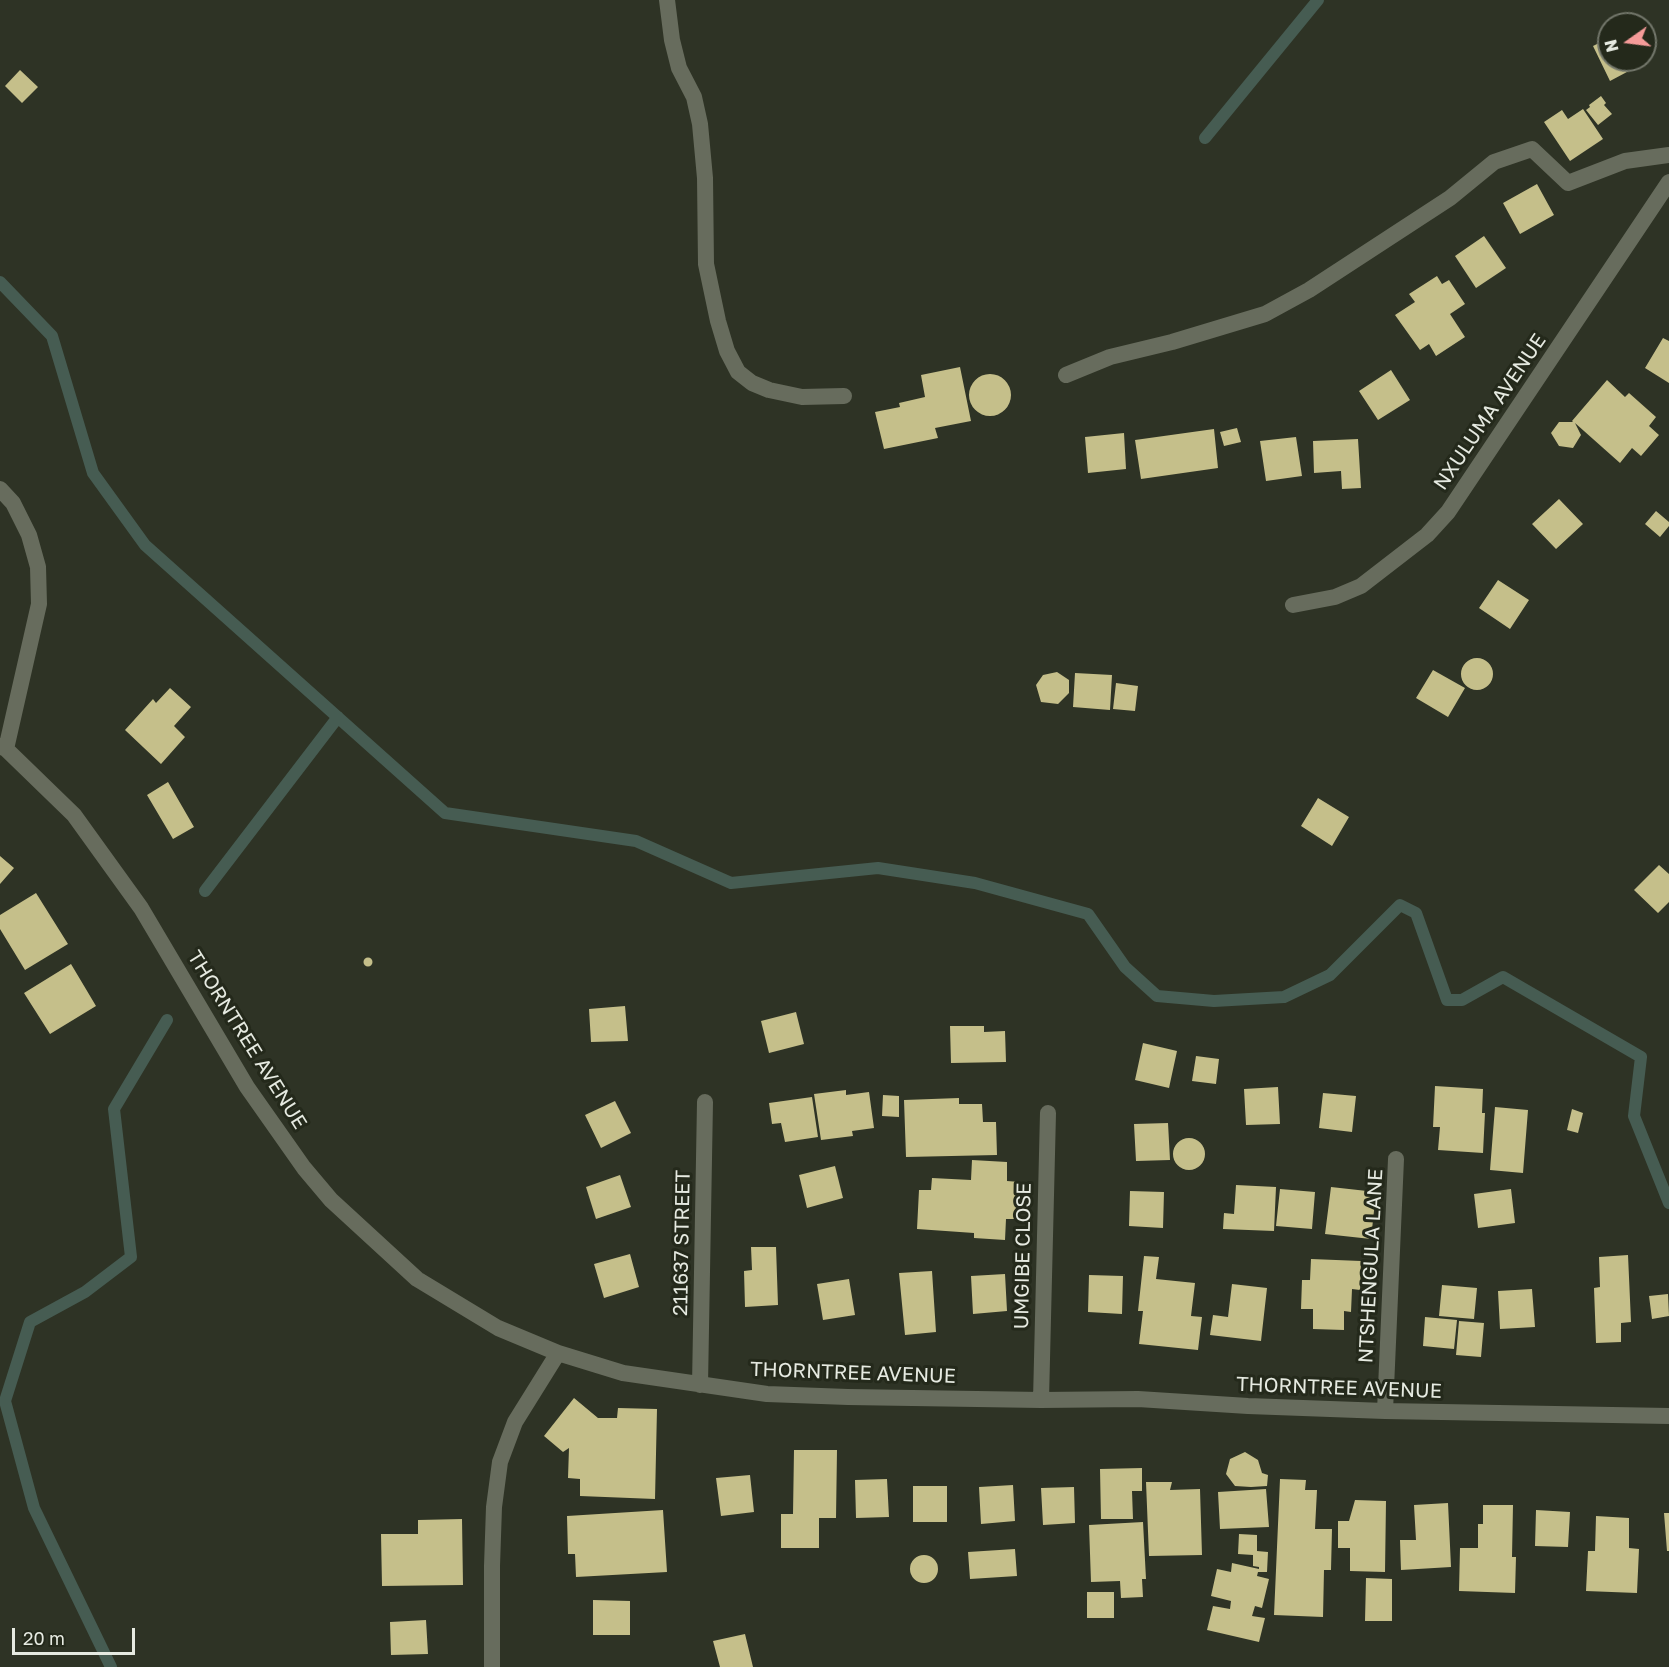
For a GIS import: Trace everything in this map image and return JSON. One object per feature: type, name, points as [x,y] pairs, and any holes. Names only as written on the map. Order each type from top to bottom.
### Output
[{"type":"street","points":[[667,0],[672,40],[679,68],[694,97],[700,124],[705,178],[706,264],[727,351],[738,372],[752,383],[769,390],[802,398],[844,396]]},
{"type":"street","points":[[1066,375],[1110,357],[1172,342],[1265,314],[1309,290],[1450,198],[1494,162],[1532,149],[1568,183],[1625,161],[1669,155]]},
{"type":"street","name":"NXULUMA AVENUE","points":[[1293,605],[1335,597],[1361,586],[1427,535],[1448,512],[1669,182]]},
{"type":"street","points":[[0,489],[13,503],[29,535],[38,567],[39,604],[3,747]]},
{"type":"street","name":"THORNTREE AVENUE","points":[[3,747],[74,815],[141,908],[247,1087],[304,1168],[331,1200],[417,1279],[498,1328],[558,1353],[623,1373],[767,1394],[1041,1400],[1138,1399],[1385,1411],[1669,1416]]},
{"type":"street","name":"211637 STREET","points":[[700,1385],[705,1102]]},
{"type":"street","name":"UMGIBE CLOSE","points":[[1041,1400],[1048,1113]]},
{"type":"street","name":"NTSHENGULA LANE","points":[[1385,1411],[1396,1159]]},
{"type":"street","points":[[492,1667],[494,1508],[500,1461],[515,1422],[558,1353]]},
{"type":"building","points":[[20,70],[38,87],[22,103],[5,86]]},
{"type":"building","points":[[1606,72],[1627,72],[1610,81]]},
{"type":"building","points":[[1601,96],[1606,103],[1604,105],[1612,114],[1598,125],[1586,110]]},
{"type":"building","points":[[1583,109],[1603,139],[1570,161],[1544,122],[1562,110],[1568,119]]},
{"type":"building","points":[[1537,184],[1554,215],[1520,234],[1503,203]]},
{"type":"building","points":[[1484,236],[1506,268],[1476,288],[1455,256]]},
{"type":"building","points":[[1437,276],[1442,284],[1449,280],[1465,304],[1450,314],[1465,337],[1436,356],[1429,344],[1420,350],[1395,315],[1415,302],[1409,294]]},
{"type":"building","points":[[1663,338],[1669,341],[1669,383],[1645,368]]},
{"type":"building","points":[[960,367],[971,421],[935,428],[938,438],[884,449],[875,412],[900,407],[899,403],[925,397],[921,375]]},
{"type":"building","points":[[1391,370],[1410,400],[1378,420],[1359,391]]},
{"type":"building","points":[[990,374],[998,375],[1005,380],[1010,387],[1010,403],[1005,410],[998,415],[990,416],[982,415],[975,410],[970,403],[969,395],[970,387],[975,380],[982,375]]},
{"type":"building","points":[[1607,380],[1625,397],[1629,393],[1656,417],[1649,426],[1659,435],[1641,456],[1632,448],[1620,463],[1575,423],[1581,435],[1573,448],[1559,446],[1551,433],[1559,422],[1573,422]]},
{"type":"building","points":[[1237,428],[1241,442],[1224,446],[1220,432]]},
{"type":"building","points":[[1214,429],[1218,468],[1141,479],[1135,440]]},
{"type":"building","points":[[1124,433],[1126,469],[1088,473],[1085,437]]},
{"type":"building","points":[[1296,437],[1302,476],[1266,481],[1260,441]]},
{"type":"building","points":[[1358,439],[1361,488],[1342,489],[1341,471],[1314,473],[1313,441]]},
{"type":"building","points":[[1559,499],[1583,524],[1556,549],[1532,524]]},
{"type":"building","points":[[1656,511],[1669,522],[1669,526],[1660,537],[1645,524]]},
{"type":"building","points":[[1498,580],[1529,600],[1510,629],[1479,608]]},
{"type":"building","points":[[1477,658],[1488,663],[1493,674],[1488,685],[1477,690],[1466,685],[1461,674],[1466,663]]},
{"type":"building","points":[[1433,670],[1465,688],[1448,717],[1416,698]]},
{"type":"building","points":[[1057,672],[1069,680],[1069,693],[1058,704],[1041,702],[1036,685],[1043,675]]},
{"type":"building","points":[[1075,673],[1112,675],[1110,710],[1073,707]]},
{"type":"building","points":[[1116,683],[1138,686],[1135,711],[1113,709]]},
{"type":"building","points":[[170,688],[191,707],[174,726],[185,737],[161,764],[125,730],[153,699],[156,703]]},
{"type":"building","points":[[168,782],[194,827],[173,839],[147,795]]},
{"type":"building","points":[[1318,798],[1349,817],[1332,846],[1301,826]]},
{"type":"building","points":[[0,856],[14,868],[0,884]]},
{"type":"building","points":[[1659,865],[1669,874],[1669,902],[1658,913],[1634,890]]},
{"type":"building","points":[[36,893],[68,944],[25,970],[0,929],[0,915]]},
{"type":"building","points":[[368,957],[373,962],[368,967],[363,962]]},
{"type":"building","points":[[71,964],[96,1006],[50,1034],[24,993]]},
{"type":"building","points":[[625,1006],[628,1041],[591,1042],[589,1009]]},
{"type":"building","points":[[796,1012],[804,1044],[769,1053],[761,1021]]},
{"type":"building","points":[[950,1026],[984,1026],[984,1032],[1005,1031],[1006,1062],[951,1063]]},
{"type":"building","points":[[1143,1043],[1177,1051],[1169,1088],[1135,1080]]},
{"type":"building","points":[[1196,1056],[1219,1059],[1216,1084],[1192,1081]]},
{"type":"building","points":[[1435,1086],[1483,1089],[1482,1113],[1485,1113],[1483,1153],[1438,1150],[1440,1127],[1433,1127]]},
{"type":"building","points":[[1278,1087],[1280,1124],[1246,1125],[1244,1089]]},
{"type":"building","points":[[846,1090],[846,1095],[869,1092],[874,1128],[852,1131],[853,1136],[821,1140],[814,1094]]},
{"type":"building","points":[[1323,1093],[1356,1096],[1352,1132],[1319,1128]]},
{"type":"building","points":[[883,1095],[899,1096],[899,1117],[882,1116]]},
{"type":"building","points":[[812,1097],[818,1137],[785,1142],[781,1123],[772,1124],[769,1103]]},
{"type":"building","points":[[959,1098],[959,1104],[982,1104],[983,1122],[996,1122],[997,1155],[906,1157],[904,1100]]},
{"type":"building","points":[[615,1101],[631,1133],[601,1148],[585,1115]]},
{"type":"building","points":[[1495,1107],[1528,1110],[1523,1173],[1490,1170]]},
{"type":"building","points":[[1572,1109],[1583,1113],[1578,1133],[1567,1130]]},
{"type":"building","points":[[1168,1123],[1170,1160],[1136,1161],[1134,1124]]},
{"type":"building","points":[[1189,1138],[1200,1143],[1205,1154],[1200,1165],[1189,1170],[1178,1165],[1173,1154],[1178,1143]]},
{"type":"building","points":[[972,1160],[1007,1162],[1007,1181],[1020,1182],[1018,1219],[1006,1219],[1005,1240],[974,1238],[974,1233],[917,1229],[919,1190],[931,1190],[932,1178],[971,1180]]},
{"type":"building","points":[[835,1166],[843,1198],[807,1208],[799,1175]]},
{"type":"building","points":[[620,1175],[631,1207],[596,1219],[586,1187]]},
{"type":"building","points":[[1236,1185],[1276,1187],[1274,1231],[1223,1229],[1224,1213],[1234,1214]]},
{"type":"building","points":[[1331,1187],[1376,1192],[1371,1239],[1325,1234]]},
{"type":"building","points":[[1280,1189],[1315,1192],[1312,1229],[1276,1226]]},
{"type":"building","points":[[1511,1189],[1515,1223],[1478,1228],[1474,1194]]},
{"type":"building","points":[[1130,1191],[1164,1192],[1163,1228],[1129,1226]]},
{"type":"building","points":[[751,1247],[776,1247],[778,1305],[745,1307],[744,1271],[752,1270]]},
{"type":"building","points":[[630,1254],[639,1287],[604,1298],[594,1264]]},
{"type":"building","points":[[1628,1255],[1631,1322],[1621,1323],[1621,1342],[1596,1343],[1594,1288],[1600,1287],[1599,1257]]},
{"type":"building","points":[[1144,1256],[1159,1257],[1156,1279],[1195,1283],[1191,1316],[1202,1317],[1198,1350],[1139,1344],[1143,1311],[1138,1311]]},
{"type":"building","points":[[1311,1259],[1361,1261],[1360,1290],[1352,1289],[1351,1312],[1344,1311],[1344,1330],[1313,1329],[1313,1309],[1301,1309],[1302,1280],[1310,1280]]},
{"type":"building","points":[[932,1271],[936,1332],[905,1335],[899,1273]]},
{"type":"building","points":[[1005,1274],[1007,1311],[973,1314],[971,1276]]},
{"type":"building","points":[[1089,1275],[1123,1276],[1122,1314],[1088,1312]]},
{"type":"building","points":[[849,1279],[855,1315],[823,1320],[817,1284]]},
{"type":"building","points":[[1232,1284],[1267,1288],[1261,1341],[1210,1335],[1213,1315],[1228,1317]]},
{"type":"building","points":[[1442,1285],[1477,1288],[1474,1319],[1439,1316]]},
{"type":"building","points":[[1532,1289],[1535,1327],[1500,1329],[1498,1291]]},
{"type":"building","points":[[1668,1294],[1669,1316],[1652,1319],[1649,1296]]},
{"type":"building","points":[[1425,1317],[1457,1320],[1454,1349],[1423,1346]]},
{"type":"building","points":[[1459,1321],[1484,1323],[1481,1357],[1456,1355]]},
{"type":"building","points":[[574,1398],[598,1418],[617,1418],[618,1408],[657,1409],[655,1499],[580,1496],[580,1479],[568,1478],[569,1448],[563,1452],[544,1436]]},
{"type":"building","points":[[794,1450],[837,1450],[836,1518],[819,1518],[819,1548],[781,1548],[781,1514],[793,1514]]},
{"type":"building","points":[[1245,1452],[1258,1460],[1262,1473],[1268,1475],[1267,1486],[1235,1486],[1226,1474],[1230,1459]]},
{"type":"building","points":[[1142,1468],[1142,1491],[1132,1491],[1133,1519],[1101,1519],[1100,1469]]},
{"type":"building","points":[[750,1475],[754,1512],[721,1516],[716,1478]]},
{"type":"building","points":[[887,1479],[889,1517],[856,1518],[855,1480]]},
{"type":"building","points":[[1280,1479],[1306,1480],[1305,1490],[1317,1490],[1315,1529],[1332,1529],[1331,1570],[1324,1570],[1323,1617],[1274,1615]]},
{"type":"building","points":[[1146,1482],[1172,1482],[1170,1490],[1200,1489],[1202,1555],[1149,1556]]},
{"type":"building","points":[[1013,1485],[1015,1521],[981,1524],[979,1487]]},
{"type":"building","points":[[913,1486],[947,1486],[947,1522],[913,1522]]},
{"type":"building","points":[[1074,1487],[1075,1523],[1043,1525],[1041,1488]]},
{"type":"building","points":[[1266,1489],[1269,1527],[1220,1529],[1218,1492]]},
{"type":"building","points":[[1355,1500],[1386,1501],[1385,1572],[1350,1571],[1350,1548],[1338,1548],[1338,1521],[1349,1521]]},
{"type":"building","points":[[1448,1503],[1451,1567],[1401,1570],[1400,1540],[1416,1540],[1414,1505]]},
{"type":"building","points":[[1483,1505],[1513,1505],[1512,1557],[1516,1557],[1515,1593],[1459,1591],[1460,1548],[1478,1548],[1478,1524],[1483,1524]]},
{"type":"building","points":[[663,1510],[667,1572],[576,1577],[575,1554],[568,1554],[567,1516]]},
{"type":"building","points":[[1536,1510],[1570,1512],[1568,1547],[1535,1546]]},
{"type":"building","points":[[1664,1513],[1669,1513],[1669,1551],[1667,1551]]},
{"type":"building","points":[[1596,1516],[1629,1518],[1629,1548],[1639,1549],[1637,1593],[1586,1591],[1588,1551],[1595,1551]]},
{"type":"building","points":[[462,1519],[463,1585],[382,1586],[381,1534],[418,1534],[418,1520]]},
{"type":"building","points":[[1143,1522],[1146,1579],[1142,1579],[1143,1597],[1121,1598],[1120,1581],[1091,1582],[1089,1525]]},
{"type":"building","points":[[1239,1534],[1257,1535],[1257,1551],[1268,1552],[1267,1572],[1258,1572],[1257,1576],[1269,1579],[1262,1608],[1255,1606],[1252,1616],[1265,1618],[1259,1642],[1207,1630],[1213,1606],[1230,1609],[1231,1601],[1211,1596],[1217,1569],[1231,1572],[1232,1563],[1259,1569],[1253,1566],[1253,1555],[1238,1554]]},
{"type":"building","points":[[1015,1549],[1017,1576],[970,1579],[968,1552]]},
{"type":"building","points":[[924,1555],[934,1559],[938,1569],[934,1579],[924,1583],[914,1579],[910,1569],[914,1559]]},
{"type":"building","points":[[1366,1578],[1392,1579],[1392,1621],[1365,1621]]},
{"type":"building","points":[[1087,1592],[1114,1592],[1114,1618],[1087,1618]]},
{"type":"building","points":[[593,1600],[630,1601],[630,1635],[593,1635]]},
{"type":"building","points":[[426,1620],[428,1654],[391,1655],[390,1622]]},
{"type":"building","points":[[745,1634],[753,1667],[720,1667],[713,1641]]},
{"type":"waterway","points":[[1205,138],[1318,0]]},
{"type":"waterway","points":[[0,282],[52,336],[93,473],[145,545],[445,813],[636,841],[731,883],[878,868],[975,883],[1088,914],[1125,967],[1157,996],[1214,1001],[1284,997],[1330,975],[1400,905],[1416,913],[1447,1000],[1462,1000],[1503,977],[1641,1057],[1634,1116],[1669,1203]]},
{"type":"waterway","points":[[205,891],[338,717]]},
{"type":"waterway","points":[[111,1667],[34,1508],[5,1401],[30,1322],[85,1292],[131,1257],[114,1109],[167,1020]]}]
